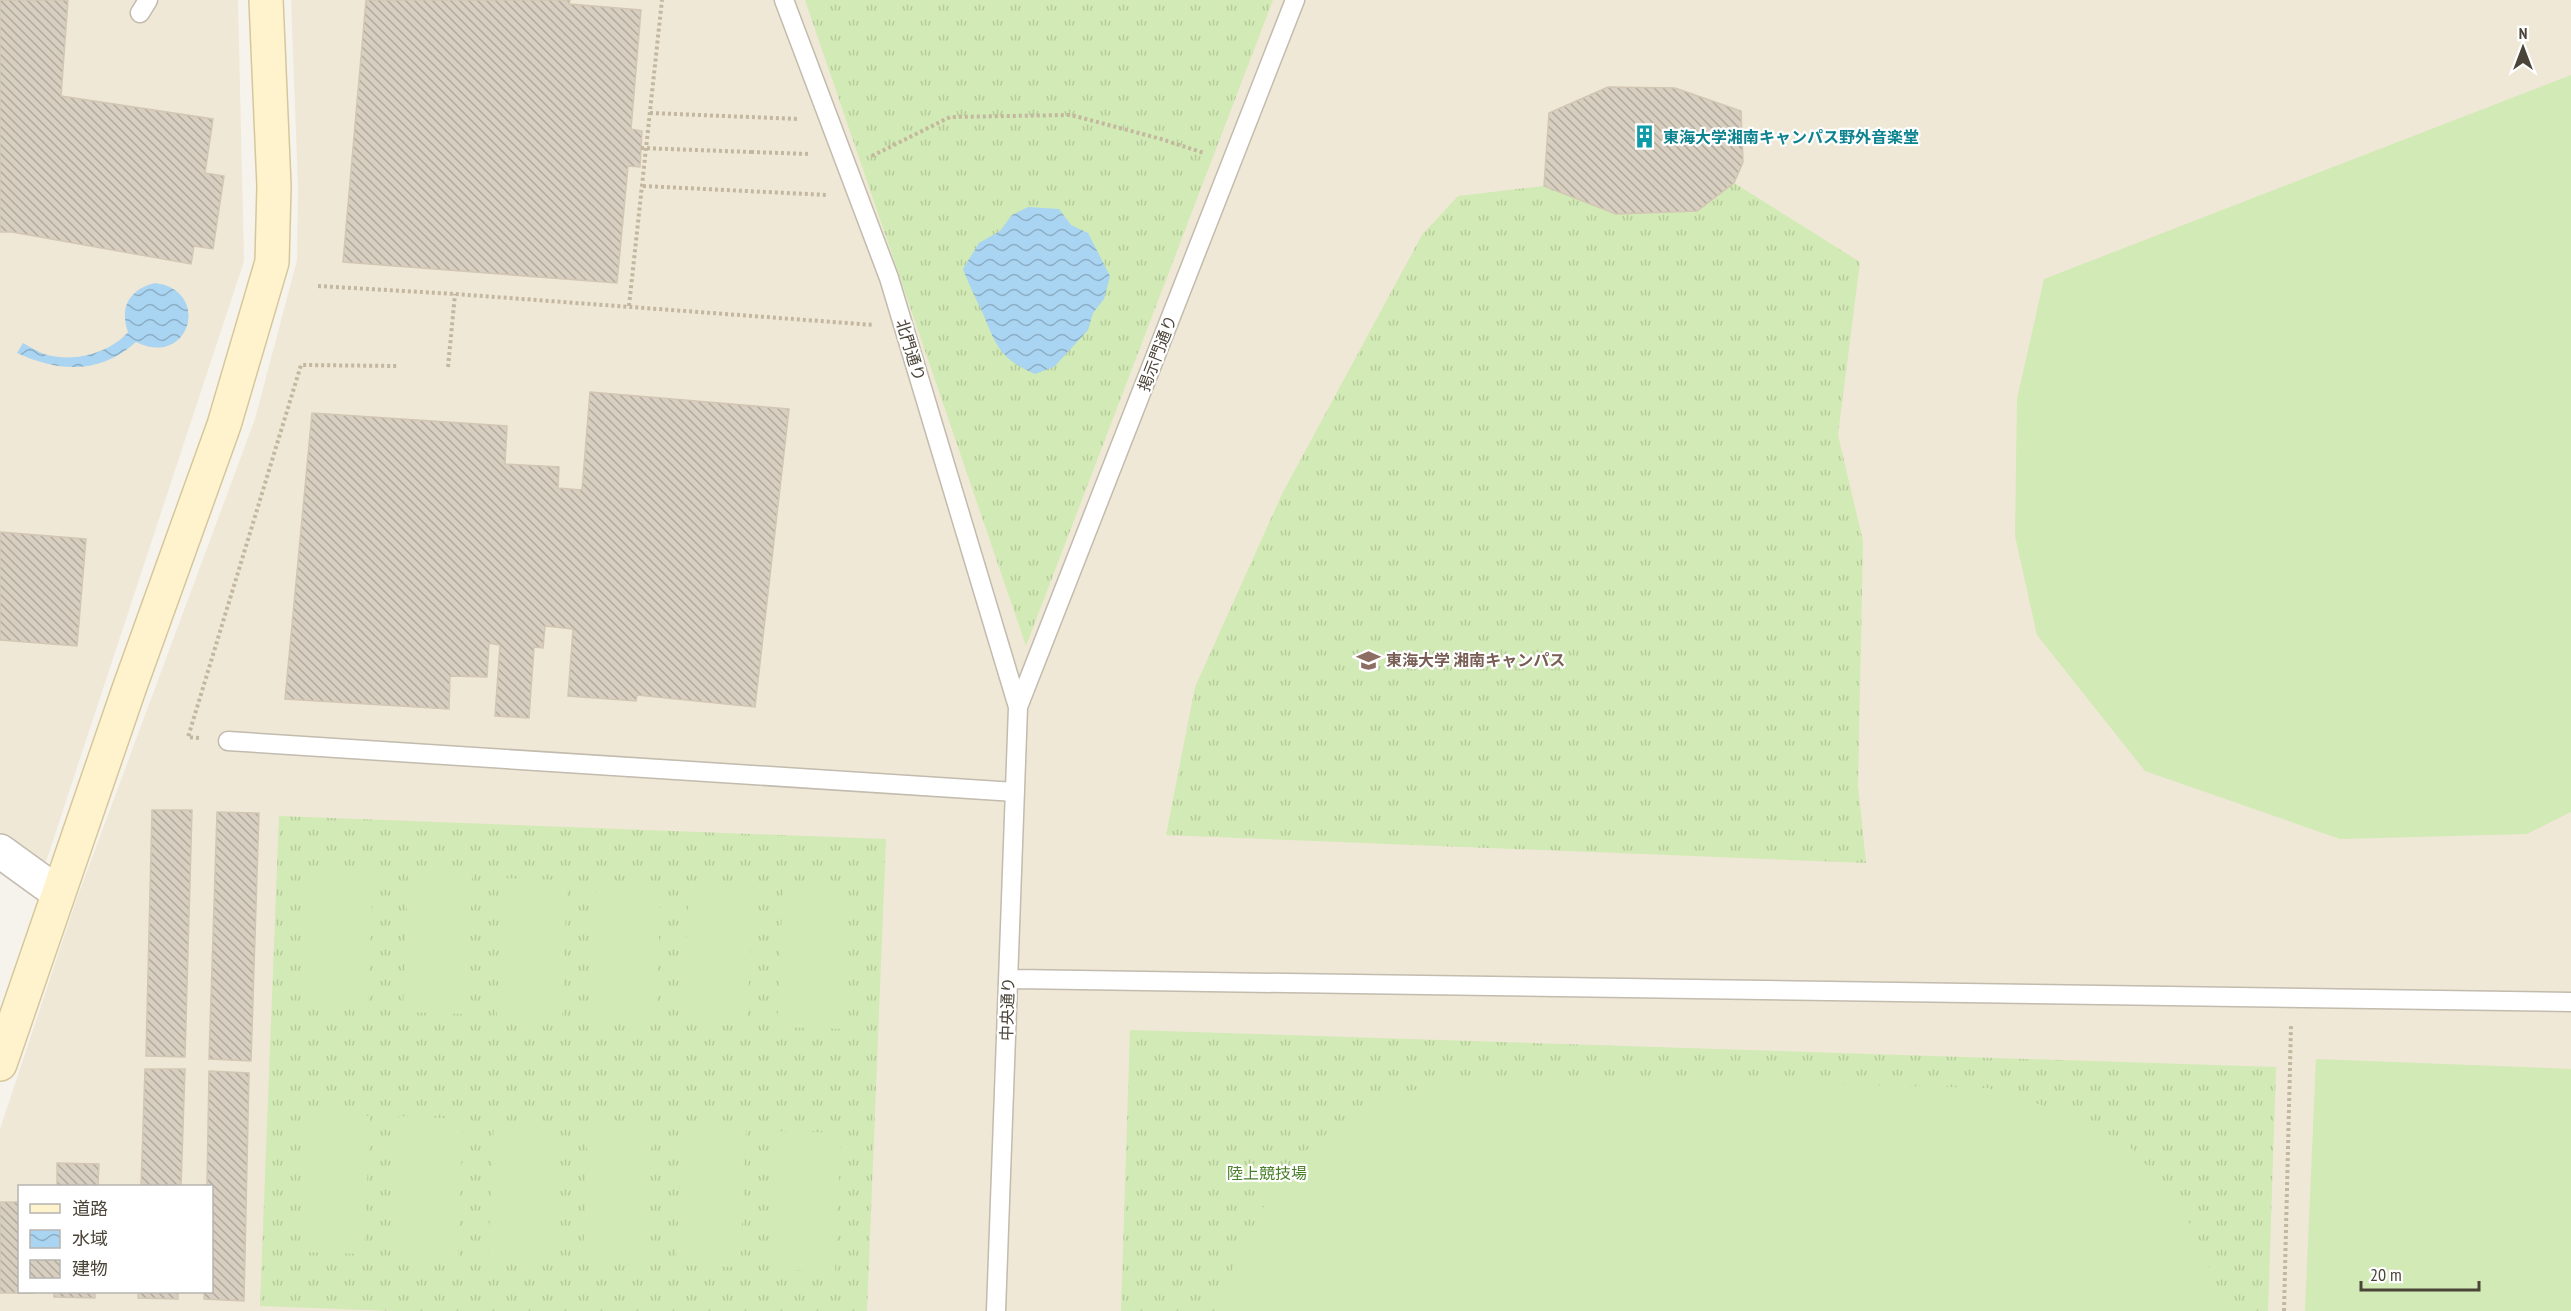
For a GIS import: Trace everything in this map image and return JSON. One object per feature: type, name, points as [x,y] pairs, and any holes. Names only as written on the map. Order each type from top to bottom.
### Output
[{"type":"street","points":[[0,1064],[58,893],[224,425],[272,262],[274,186],[266,0]]},
{"type":"street","points":[[0,851],[58,893]]},
{"type":"lane","name":"北門通り","points":[[784,0],[889,278],[1018,707]]},
{"type":"lane","name":"掲示門通り","points":[[1018,707],[1294,0]]},
{"type":"lane","name":"中央通り","points":[[996,1311],[1018,707]]},
{"type":"lane","points":[[228,741],[1015,792]]},
{"type":"lane","points":[[1008,979],[2571,1002]]},
{"type":"path","points":[[629,307],[662,0]]},
{"type":"path","points":[[650,113],[829,120]]},
{"type":"path","points":[[641,148],[751,152],[845,162],[950,117],[1071,115],[1161,139],[1231,162]]},
{"type":"path","points":[[643,186],[858,196]]},
{"type":"path","points":[[318,286],[455,294],[904,328]]},
{"type":"path","points":[[448,367],[455,294]]},
{"type":"path","points":[[228,741],[188,737],[301,366],[398,366]]},
{"type":"path","points":[[2284,1311],[2292,998]]},
{"type":"shaded area","points":[[0,0],[238,0],[244,261],[42,874],[0,841]]},
{"type":"shaded area","name":"東海大学 湘南キャンパス","points":[[291,0],[2571,0],[2571,1311],[0,1311],[0,1129],[76,901],[255,419],[297,260],[298,186]]},
{"type":"green space","points":[[805,0],[1273,0],[1026,646]]},
{"type":"green space","points":[[2571,75],[2571,812],[2527,834],[2340,839],[2145,771],[2037,635],[2015,536],[2017,399],[2044,279]]},
{"type":"green space","points":[[1734,183],[1860,262],[1838,435],[1863,541],[1858,785],[1866,863],[1166,835],[1195,687],[1283,492],[1422,235],[1458,196],[1544,186],[1616,214],[1697,211]]},
{"type":"green space","points":[[279,816],[886,839],[867,1311],[394,1311],[260,1306]]},
{"type":"green space","points":[[309,869],[373,872],[368,1010],[303,1008]]},
{"type":"green space","points":[[408,873],[472,876],[467,1014],[403,1012]]},
{"type":"green space","points":[[503,878],[567,880],[562,1019],[497,1016]]},
{"type":"green space","points":[[597,882],[661,884],[656,1022],[591,1020]]},
{"type":"green space","points":[[689,885],[753,887],[747,1025],[683,1024]]},
{"type":"green space","points":[[783,888],[847,890],[842,1029],[777,1027]]},
{"type":"green space","name":"陸上競技場","points":[[1130,1030],[2276,1067],[2268,1311],[1121,1311]]},
{"type":"green space","points":[[2316,1059],[2571,1069],[2571,1311],[2305,1311]]},
{"type":"green space","name":"陸上競技場","points":[[1528,1077],[1988,1088],[2069,1114],[2127,1144],[2174,1195],[2200,1242],[2223,1311],[1222,1311],[1233,1267],[1262,1209],[1298,1157],[1344,1120],[1400,1094],[1464,1078]]},
{"type":"green space","points":[[305,1113],[370,1116],[364,1254],[300,1252]]},
{"type":"green space","points":[[399,1116],[463,1119],[458,1257],[394,1255]]},
{"type":"green space","points":[[494,1120],[558,1123],[553,1261],[488,1259]]},
{"type":"green space","points":[[588,1123],[652,1126],[647,1265],[583,1262]]},
{"type":"green space","points":[[682,1127],[746,1129],[740,1267],[676,1265]]},
{"type":"green space","points":[[776,1131],[841,1133],[835,1272],[771,1269]]},
{"type":"water","points":[[1028,207],[1059,209],[1071,225],[1088,233],[1110,276],[1104,299],[1093,313],[1088,330],[1054,367],[1035,374],[1010,360],[996,344],[963,269],[979,243],[1000,231],[1012,215]]},
{"type":"water","points":[[155,283],[173,289],[184,299],[188,312],[187,325],[181,337],[170,345],[155,348],[136,342],[108,360],[78,367],[48,364],[17,353],[23,343],[55,357],[89,355],[111,346],[128,332],[125,315],[129,300],[139,290]]},
{"type":"building","points":[[0,0],[68,0],[61,96],[213,119],[205,173],[224,176],[213,249],[194,246],[191,264],[12,232],[0,232]]},
{"type":"building","points":[[366,0],[570,0],[569,4],[641,10],[631,129],[642,131],[640,167],[628,166],[617,283],[343,262]]},
{"type":"building","name":"東海大学湘南キャンパス野外音楽堂","points":[[1608,87],[1675,88],[1741,111],[1743,162],[1734,183],[1697,211],[1616,214],[1544,186],[1549,113]]},
{"type":"building","points":[[590,392],[789,409],[755,707],[637,695],[636,701],[568,696],[573,629],[545,626],[543,648],[534,647],[529,718],[495,716],[500,645],[489,643],[487,677],[450,676],[449,709],[285,699],[312,413],[507,426],[505,464],[559,467],[558,488],[582,490]]},
{"type":"building","points":[[0,532],[86,539],[77,646],[0,640]]},
{"type":"building","points":[[152,810],[192,810],[185,1057],[146,1056]]},
{"type":"building","points":[[217,812],[259,813],[251,1061],[209,1059]]},
{"type":"building","points":[[145,1069],[185,1069],[181,1185],[141,1185]]},
{"type":"building","points":[[209,1071],[249,1073],[244,1301],[204,1299],[204,1293],[213,1293],[213,1185],[207,1185]]},
{"type":"building","points":[[57,1163],[99,1164],[98,1185],[57,1185]]},
{"type":"building","points":[[0,1202],[18,1202],[18,1293],[0,1293]]},
{"type":"building","points":[[54,1293],[95,1293],[95,1298],[54,1297]]},
{"type":"building","points":[[138,1293],[178,1293],[178,1299],[138,1298]]},
{"type":"place","name":"東海大学湘南キャンパス野外音楽堂","points":[[1645,137]]},
{"type":"place","name":"東海大学 湘南キャンパス","points":[[1368,660]]}]
